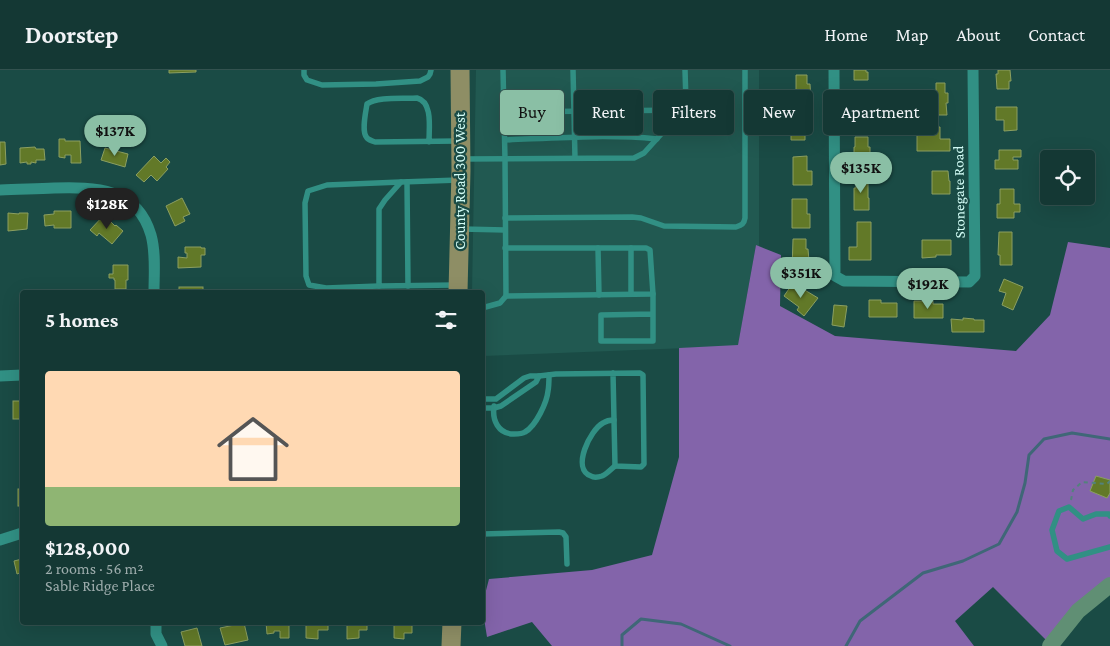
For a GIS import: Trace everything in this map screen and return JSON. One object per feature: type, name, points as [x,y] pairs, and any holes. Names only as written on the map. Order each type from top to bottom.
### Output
[{"type":"main road","name":"County Road 300 West","points":[[459,289],[461,180],[460,70]]},
{"type":"main road","points":[[452,625],[452,646]]},
{"type":"street","name":"Stonegate Road","points":[[834,70],[835,276],[844,281],[969,282],[974,276],[973,70]]},
{"type":"street","points":[[0,190],[92,188],[116,194],[132,204],[146,222],[152,240],[154,250],[154,290]]},
{"type":"street","points":[[0,376],[20,375]]},
{"type":"street","points":[[0,540],[20,534]]},
{"type":"street","points":[[1050,646],[1078,611],[1110,585]]},
{"type":"street","points":[[156,625],[156,634],[162,646]]},
{"type":"lane","points":[[304,70],[307,80],[322,85],[420,81],[428,77],[431,70]]},
{"type":"lane","points":[[503,70],[503,90]]},
{"type":"lane","points":[[564,111],[574,111],[573,70]]},
{"type":"lane","points":[[685,70],[686,90]]},
{"type":"lane","points":[[505,218],[632,217],[664,226],[736,227],[741,225],[746,218],[745,70]]},
{"type":"lane","points":[[429,142],[428,109],[422,99],[378,100],[367,104],[364,119],[365,134],[367,138],[375,142],[429,142],[505,159],[634,158],[644,152],[661,135]]},
{"type":"lane","points":[[485,307],[500,303],[506,296],[505,135]]},
{"type":"lane","points":[[505,140],[638,137],[657,139]]},
{"type":"lane","points":[[574,138],[575,158]]},
{"type":"lane","points":[[459,289],[408,286],[326,288],[309,285],[306,276],[306,203],[308,191],[327,185],[461,180]]},
{"type":"lane","points":[[404,182],[408,286]]},
{"type":"lane","points":[[379,286],[378,209],[404,182]]},
{"type":"lane","points":[[460,229],[505,230]]},
{"type":"lane","points":[[505,248],[646,248],[650,250],[653,294],[653,314],[653,341],[601,341],[601,315],[653,314]]},
{"type":"lane","points":[[598,248],[599,294]]},
{"type":"lane","points":[[631,248],[631,294]]},
{"type":"lane","points":[[506,296],[653,294]]},
{"type":"lane","points":[[614,373],[615,466]]},
{"type":"lane","points":[[485,399],[496,399],[524,378],[530,376],[614,373],[640,373],[643,375],[644,464],[641,466],[615,466],[601,476],[593,477],[586,474],[582,465],[590,435],[602,423],[614,420]]},
{"type":"lane","points":[[496,399],[494,419],[499,428],[512,434],[524,432],[535,421],[546,400],[549,375]]},
{"type":"lane","points":[[485,408],[500,406],[512,399],[536,382],[539,376]]},
{"type":"lane","points":[[1110,516],[1109,514],[1096,514],[1083,519],[1070,507],[1060,511],[1052,530],[1057,551],[1068,560],[1110,547]]},
{"type":"lane","points":[[485,534],[563,533],[566,537],[567,564]]},
{"type":"path","points":[[1070,507],[1073,490],[1082,482],[1107,484],[1110,481]]},
{"type":"shaded area","points":[[476,70],[759,70],[759,90],[744,90],[744,135],[759,135],[759,247],[756,245],[738,346],[485,356],[485,290],[472,290]]},
{"type":"shaded area","points":[[1068,242],[1110,248],[1110,585],[1046,640],[993,587],[955,621],[974,646],[552,646],[532,622],[487,637],[485,594],[489,579],[592,570],[652,555],[679,457],[679,348],[738,345],[756,245],[781,255],[780,306],[835,336],[1016,351],[1050,315]]},
{"type":"building","points":[[169,70],[196,70],[196,72],[169,73]]},
{"type":"building","points":[[854,70],[866,70],[868,72],[868,80],[854,80]]},
{"type":"building","points":[[998,70],[1010,70],[1011,81],[1009,81],[1009,89],[997,89],[996,74],[998,74]]},
{"type":"building","points":[[796,75],[807,75],[807,84],[810,84],[810,90],[796,90]]},
{"type":"building","points":[[936,83],[945,83],[945,93],[948,93],[948,103],[946,103],[947,115],[938,115],[938,90],[936,90]]},
{"type":"building","points":[[996,107],[1017,107],[1017,130],[1004,131],[1004,120],[996,120]]},
{"type":"building","points":[[938,127],[940,127],[940,139],[950,139],[950,151],[917,151],[917,135],[938,135]]},
{"type":"building","points":[[791,135],[805,135],[805,140],[791,140]]},
{"type":"building","points":[[855,137],[868,137],[870,159],[868,159],[868,169],[854,169]]},
{"type":"building","points":[[59,139],[80,141],[81,163],[71,163],[71,155],[65,155],[65,158],[59,157]]},
{"type":"building","points":[[0,142],[5,142],[6,164],[0,165]]},
{"type":"building","points":[[35,147],[36,149],[44,149],[45,160],[36,160],[36,163],[31,162],[31,164],[27,164],[27,162],[20,163],[20,148]]},
{"type":"building","points":[[105,148],[128,154],[125,167],[101,160]]},
{"type":"building","points":[[999,150],[1021,150],[1021,157],[1013,157],[1013,160],[1018,160],[1018,169],[995,169],[995,160],[999,160]]},
{"type":"building","points":[[154,156],[161,163],[166,158],[170,162],[166,167],[168,169],[157,181],[151,175],[144,182],[136,175]]},
{"type":"building","points":[[807,156],[807,171],[812,171],[812,185],[793,185],[793,157]]},
{"type":"building","points":[[932,171],[948,171],[950,194],[932,194]]},
{"type":"building","points":[[856,177],[868,177],[869,210],[854,210]]},
{"type":"building","points":[[1000,189],[1014,189],[1014,204],[1020,204],[1020,212],[1014,212],[1014,218],[997,218],[997,204],[1000,204]]},
{"type":"building","points":[[182,198],[190,214],[183,217],[185,221],[175,226],[166,206]]},
{"type":"building","points":[[792,199],[807,199],[807,214],[810,214],[810,228],[792,228]]},
{"type":"building","points":[[54,211],[71,211],[71,228],[54,228],[54,225],[45,226],[44,215],[54,214]]},
{"type":"building","points":[[8,213],[28,213],[27,229],[8,231]]},
{"type":"building","points":[[104,215],[123,231],[112,244],[99,233],[97,236],[90,230]]},
{"type":"building","points":[[857,222],[871,222],[871,260],[849,260],[849,247],[857,247]]},
{"type":"building","points":[[999,232],[1012,232],[1012,265],[1000,265],[1000,255],[998,255]]},
{"type":"building","points":[[793,239],[806,239],[809,261],[806,261],[806,271],[792,271]]},
{"type":"building","points":[[922,240],[951,240],[951,255],[936,255],[936,257],[922,258]]},
{"type":"building","points":[[185,247],[205,248],[205,255],[201,255],[201,267],[178,268],[178,257],[187,258]]},
{"type":"building","points":[[113,265],[128,265],[126,289],[115,289],[114,278],[109,278],[109,274],[113,274]]},
{"type":"building","points":[[1004,279],[1023,287],[1013,310],[1002,305],[1006,293],[999,291]]},
{"type":"building","points":[[793,283],[818,298],[804,316],[797,310],[799,307],[784,296]]},
{"type":"building","points":[[179,287],[203,287],[203,290],[179,290]]},
{"type":"building","points":[[869,300],[881,300],[881,303],[897,303],[897,317],[869,317]]},
{"type":"building","points":[[914,301],[933,301],[933,304],[943,304],[943,318],[914,318]]},
{"type":"building","points":[[834,305],[847,306],[844,327],[832,325]]},
{"type":"building","points":[[963,318],[984,320],[984,332],[952,332],[951,319],[963,320]]},
{"type":"building","points":[[13,401],[20,401],[20,419],[13,419]]},
{"type":"building","points":[[1096,476],[1110,480],[1110,493],[1107,498],[1090,491]]},
{"type":"building","points":[[18,489],[20,489],[20,506],[18,506]]},
{"type":"building","points":[[20,560],[20,573],[17,574],[14,561]]},
{"type":"building","points":[[244,625],[248,640],[225,645],[220,628]]},
{"type":"building","points":[[266,625],[289,625],[289,638],[280,638],[280,631],[267,634]]},
{"type":"building","points":[[306,625],[328,625],[328,630],[318,630],[318,639],[306,638]]},
{"type":"building","points":[[347,625],[367,625],[367,630],[359,630],[359,638],[347,639]]},
{"type":"building","points":[[394,625],[412,625],[412,633],[404,633],[404,639],[394,638]]},
{"type":"building","points":[[197,628],[202,646],[185,646],[181,632]]},
{"type":"waterway","points":[[846,646],[860,621],[923,573],[963,561],[999,544],[1017,512],[1025,483],[1029,455],[1044,439],[1072,433],[1110,439]]},
{"type":"waterway","points":[[622,646],[622,635],[641,619],[681,624],[730,646]]}]
